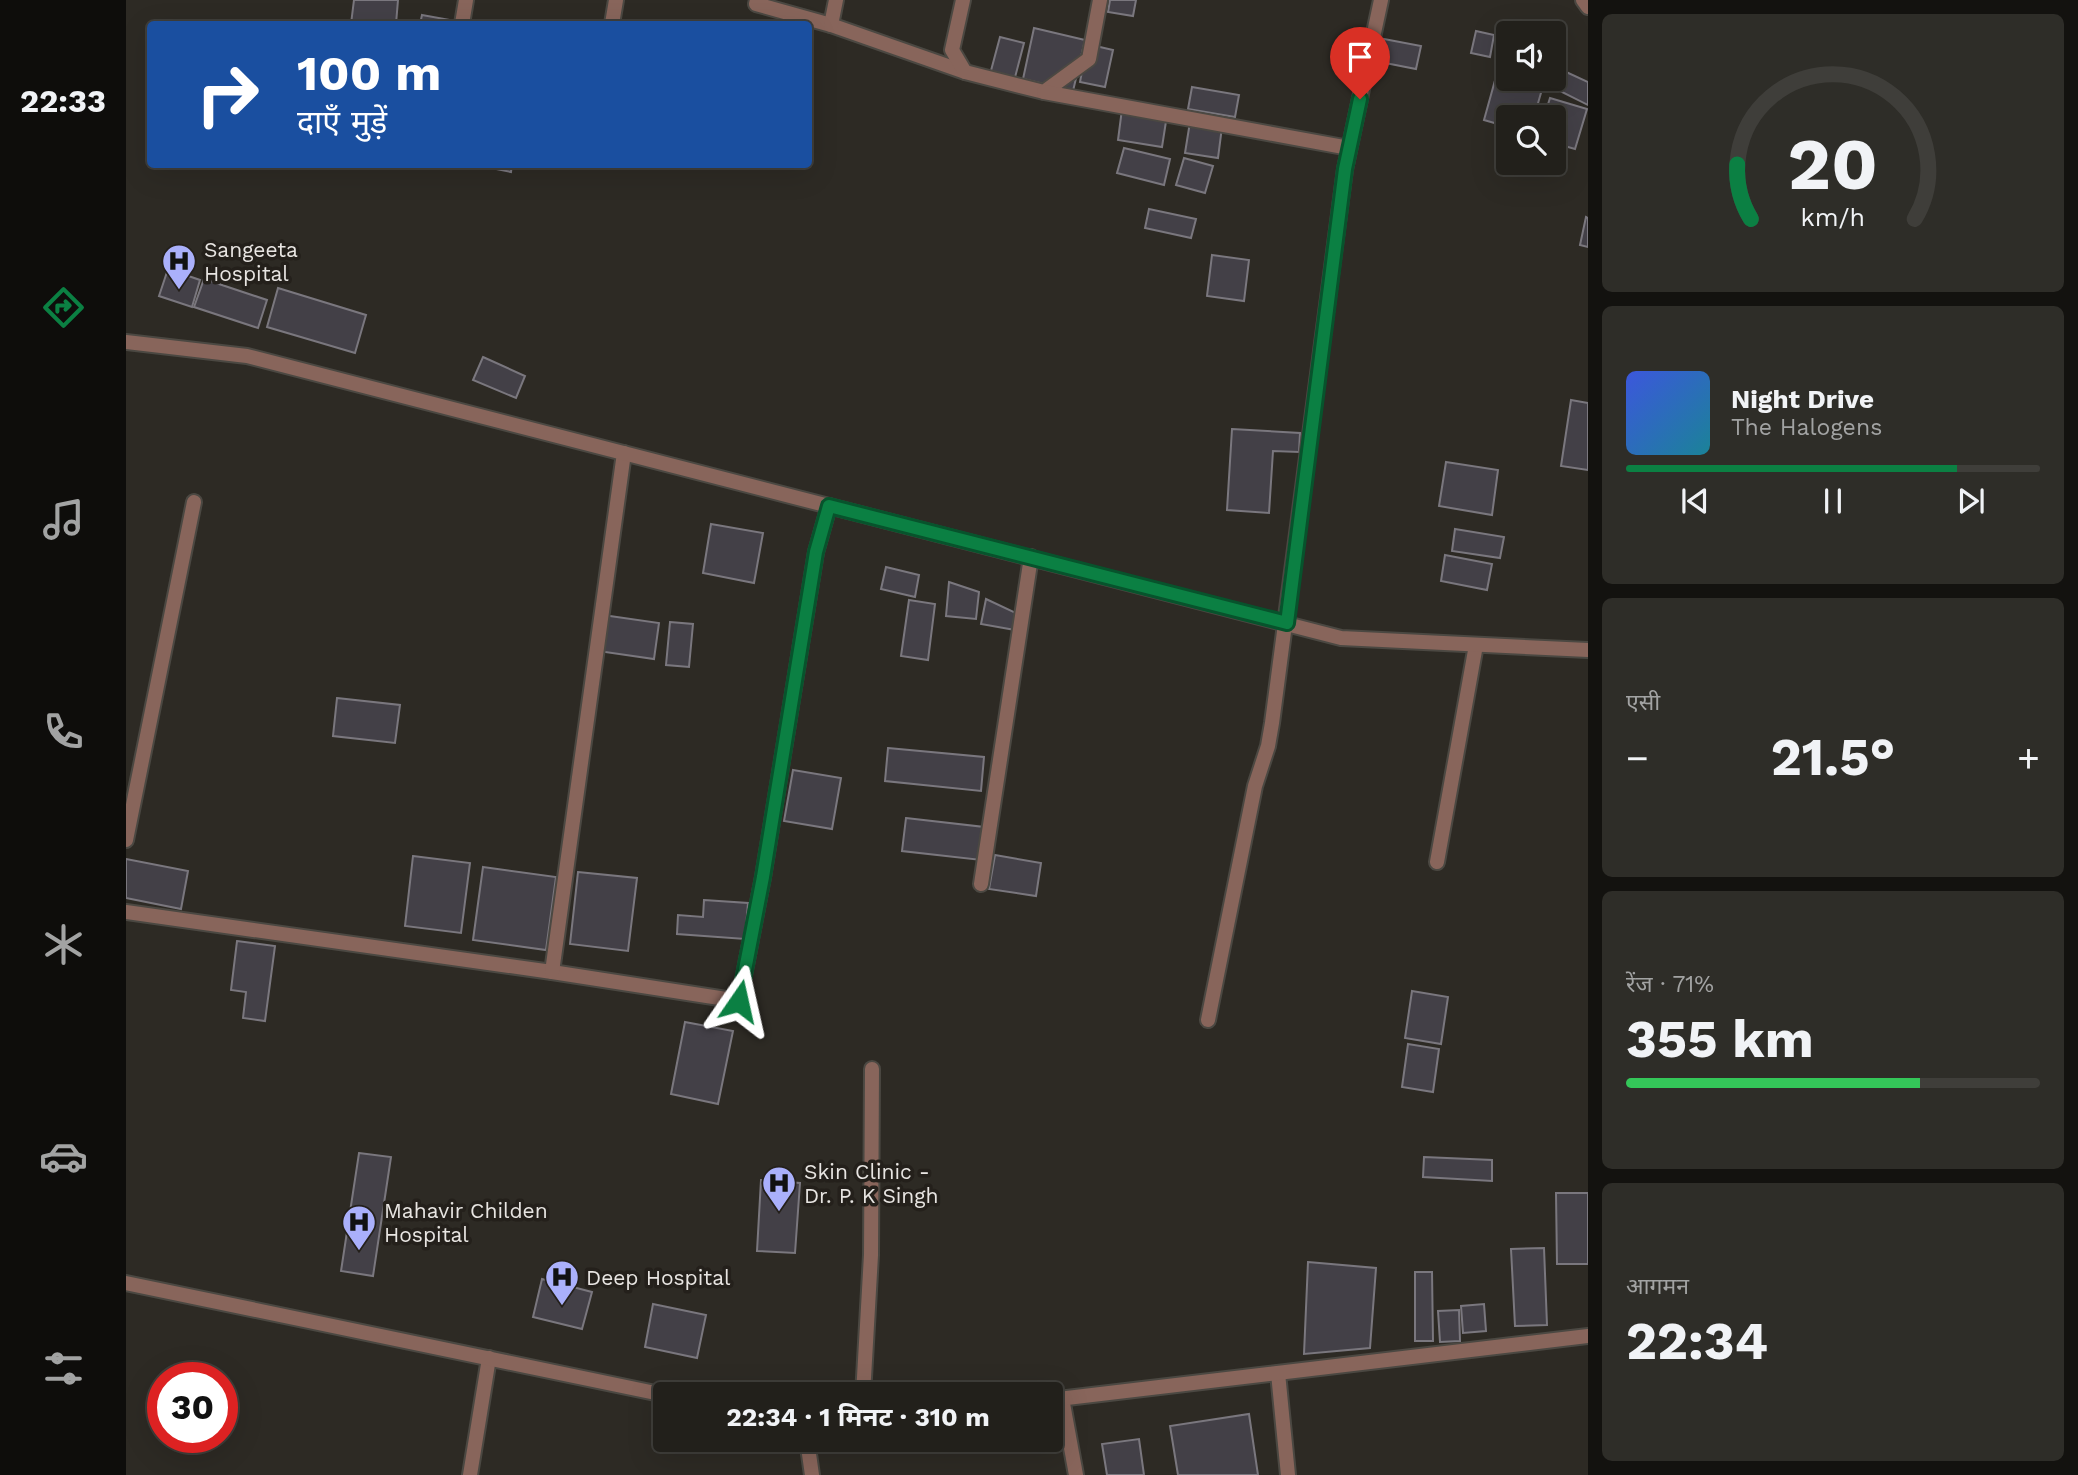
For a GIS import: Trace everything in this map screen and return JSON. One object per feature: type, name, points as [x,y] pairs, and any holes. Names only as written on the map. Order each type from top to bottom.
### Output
[{"type":"street","points":[[462,21],[466,0]]},
{"type":"street","points":[[612,21],[616,0]]},
{"type":"street","points":[[757,0],[756,4],[831,25],[965,72],[1044,92],[1349,148]]},
{"type":"street","points":[[831,25],[836,0]]},
{"type":"street","points":[[962,0],[952,50],[965,72]]},
{"type":"street","points":[[1044,92],[1089,59],[1100,0]]},
{"type":"street","points":[[1208,1020],[1255,786],[1268,746],[1287,623],[1343,183],[1381,0]]},
{"type":"street","points":[[1583,0],[1588,7]]},
{"type":"street","points":[[130,346],[247,356],[1341,638],[1588,650]]},
{"type":"street","points":[[552,972],[624,453]]},
{"type":"street","points":[[126,840],[194,502]]},
{"type":"street","points":[[126,912],[739,1001],[763,877],[816,552],[829,506]]},
{"type":"street","points":[[981,884],[1031,558]]},
{"type":"street","points":[[1437,862],[1476,645]]},
{"type":"street","points":[[864,1382],[871,1255],[872,1069]]},
{"type":"street","points":[[126,1283],[653,1392]]},
{"type":"street","points":[[1063,1398],[1588,1336]]},
{"type":"street","points":[[470,1475],[489,1358]]},
{"type":"street","points":[[1278,1373],[1288,1475]]},
{"type":"street","points":[[1063,1426],[1076,1475]]},
{"type":"street","points":[[809,1452],[812,1475]]},
{"type":"building","points":[[354,0],[398,0],[396,21],[351,21]]},
{"type":"building","points":[[1110,0],[1136,0],[1133,16],[1108,12]]},
{"type":"building","points":[[422,15],[450,20],[450,21],[421,21]]},
{"type":"building","points":[[1034,28],[1085,40],[1073,91],[1023,79]]},
{"type":"building","points":[[1476,31],[1494,35],[1490,57],[1471,53]]},
{"type":"building","points":[[1000,37],[1024,43],[1013,85],[989,78]]},
{"type":"building","points":[[1384,39],[1421,46],[1416,69],[1380,62]]},
{"type":"building","points":[[1087,44],[1113,50],[1105,87],[1080,82]]},
{"type":"building","points":[[1566,72],[1588,82],[1588,105],[1560,91],[1566,91]]},
{"type":"building","points":[[1496,77],[1496,91],[1542,91],[1537,105],[1496,105],[1496,124],[1484,120]]},
{"type":"building","points":[[1192,87],[1239,95],[1235,117],[1188,109]]},
{"type":"building","points":[[1550,98],[1587,109],[1575,149],[1566,146],[1566,105],[1548,105]]},
{"type":"building","points":[[1122,109],[1167,115],[1162,147],[1118,140]]},
{"type":"building","points":[[1190,122],[1222,127],[1218,158],[1185,153]]},
{"type":"building","points":[[1124,148],[1170,159],[1164,185],[1117,173]]},
{"type":"building","points":[[1184,158],[1213,166],[1205,193],[1176,185]]},
{"type":"building","points":[[491,168],[512,168],[511,172]]},
{"type":"building","points":[[1149,209],[1196,219],[1191,238],[1145,228]]},
{"type":"building","points":[[1586,217],[1588,218],[1588,247],[1580,245]]},
{"type":"building","points":[[1212,255],[1249,260],[1244,301],[1207,296]]},
{"type":"building","points":[[168,269],[200,280],[192,307],[159,296]]},
{"type":"building","points":[[204,279],[267,300],[258,328],[194,307]]},
{"type":"building","points":[[278,288],[366,315],[355,353],[267,327]]},
{"type":"building","points":[[483,357],[525,376],[516,398],[473,380]]},
{"type":"building","points":[[1571,400],[1588,403],[1588,470],[1561,466]]},
{"type":"building","points":[[1232,429],[1300,433],[1299,452],[1273,451],[1269,513],[1227,510]]},
{"type":"building","points":[[1446,462],[1498,470],[1492,515],[1439,506]]},
{"type":"building","points":[[711,524],[763,533],[754,583],[703,573]]},
{"type":"building","points":[[1455,529],[1504,537],[1500,558],[1452,551]]},
{"type":"building","points":[[1445,555],[1492,564],[1487,590],[1441,581]]},
{"type":"building","points":[[886,567],[919,575],[915,597],[881,589]]},
{"type":"building","points":[[949,582],[979,592],[976,619],[946,616]]},
{"type":"building","points":[[986,599],[1016,613],[1015,630],[981,624]]},
{"type":"building","points":[[909,600],[935,604],[928,660],[901,656]]},
{"type":"building","points":[[603,615],[659,623],[654,659],[598,651]]},
{"type":"building","points":[[670,622],[693,624],[689,667],[666,665]]},
{"type":"building","points":[[337,698],[400,705],[395,743],[333,736]]},
{"type":"building","points":[[888,748],[984,757],[981,791],[885,781]]},
{"type":"building","points":[[793,770],[841,778],[832,829],[784,821]]},
{"type":"building","points":[[906,818],[984,827],[981,860],[902,851]]},
{"type":"building","points":[[995,855],[1041,863],[1036,896],[989,889]]},
{"type":"building","points":[[413,856],[470,863],[461,933],[405,926]]},
{"type":"building","points":[[126,859],[188,871],[181,909],[126,898]]},
{"type":"building","points":[[483,867],[556,877],[546,950],[473,940]]},
{"type":"building","points":[[578,872],[637,878],[628,951],[570,944]]},
{"type":"building","points":[[704,900],[748,903],[745,939],[677,934],[678,915],[703,917]]},
{"type":"building","points":[[237,941],[275,946],[265,1021],[243,1018],[246,992],[231,990]]},
{"type":"building","points":[[1412,991],[1448,997],[1441,1044],[1405,1038]]},
{"type":"building","points":[[685,1022],[733,1031],[718,1104],[671,1094]]},
{"type":"building","points":[[1408,1044],[1439,1049],[1433,1092],[1402,1087]]},
{"type":"building","points":[[359,1153],[391,1157],[373,1276],[341,1271]]},
{"type":"building","points":[[1424,1157],[1492,1160],[1492,1181],[1423,1177]]},
{"type":"building","points":[[761,1180],[800,1183],[795,1253],[757,1251]]},
{"type":"building","points":[[1556,1193],[1588,1193],[1588,1264],[1557,1264]]},
{"type":"building","points":[[1544,1248],[1547,1325],[1515,1326],[1511,1249]]},
{"type":"building","points":[[1308,1262],[1376,1268],[1370,1348],[1304,1354]]},
{"type":"building","points":[[1415,1272],[1432,1272],[1433,1341],[1415,1341]]},
{"type":"building","points":[[542,1279],[592,1292],[582,1329],[533,1317]]},
{"type":"building","points":[[653,1304],[706,1315],[697,1358],[645,1347]]},
{"type":"building","points":[[1484,1304],[1486,1331],[1463,1333],[1461,1306]]},
{"type":"building","points":[[1459,1310],[1460,1341],[1440,1342],[1438,1311]]},
{"type":"building","points":[[1249,1414],[1258,1475],[1178,1475],[1170,1426]]},
{"type":"building","points":[[1139,1439],[1144,1475],[1107,1475],[1102,1444]]},
{"type":"place","name":"Sangeeta Hospital","points":[[179,291]]},
{"type":"place","name":"Skin Clinic - Dr. P. K Singh","points":[[779,1213]]},
{"type":"place","name":"Mahavir Childen Hospital","points":[[359,1252]]},
{"type":"place","name":"Deep Hospital","points":[[562,1307]]},
{"type":"route","points":[[739,1001],[763,877],[816,552],[829,506],[1287,623],[1345,169],[1360,99]]}]
